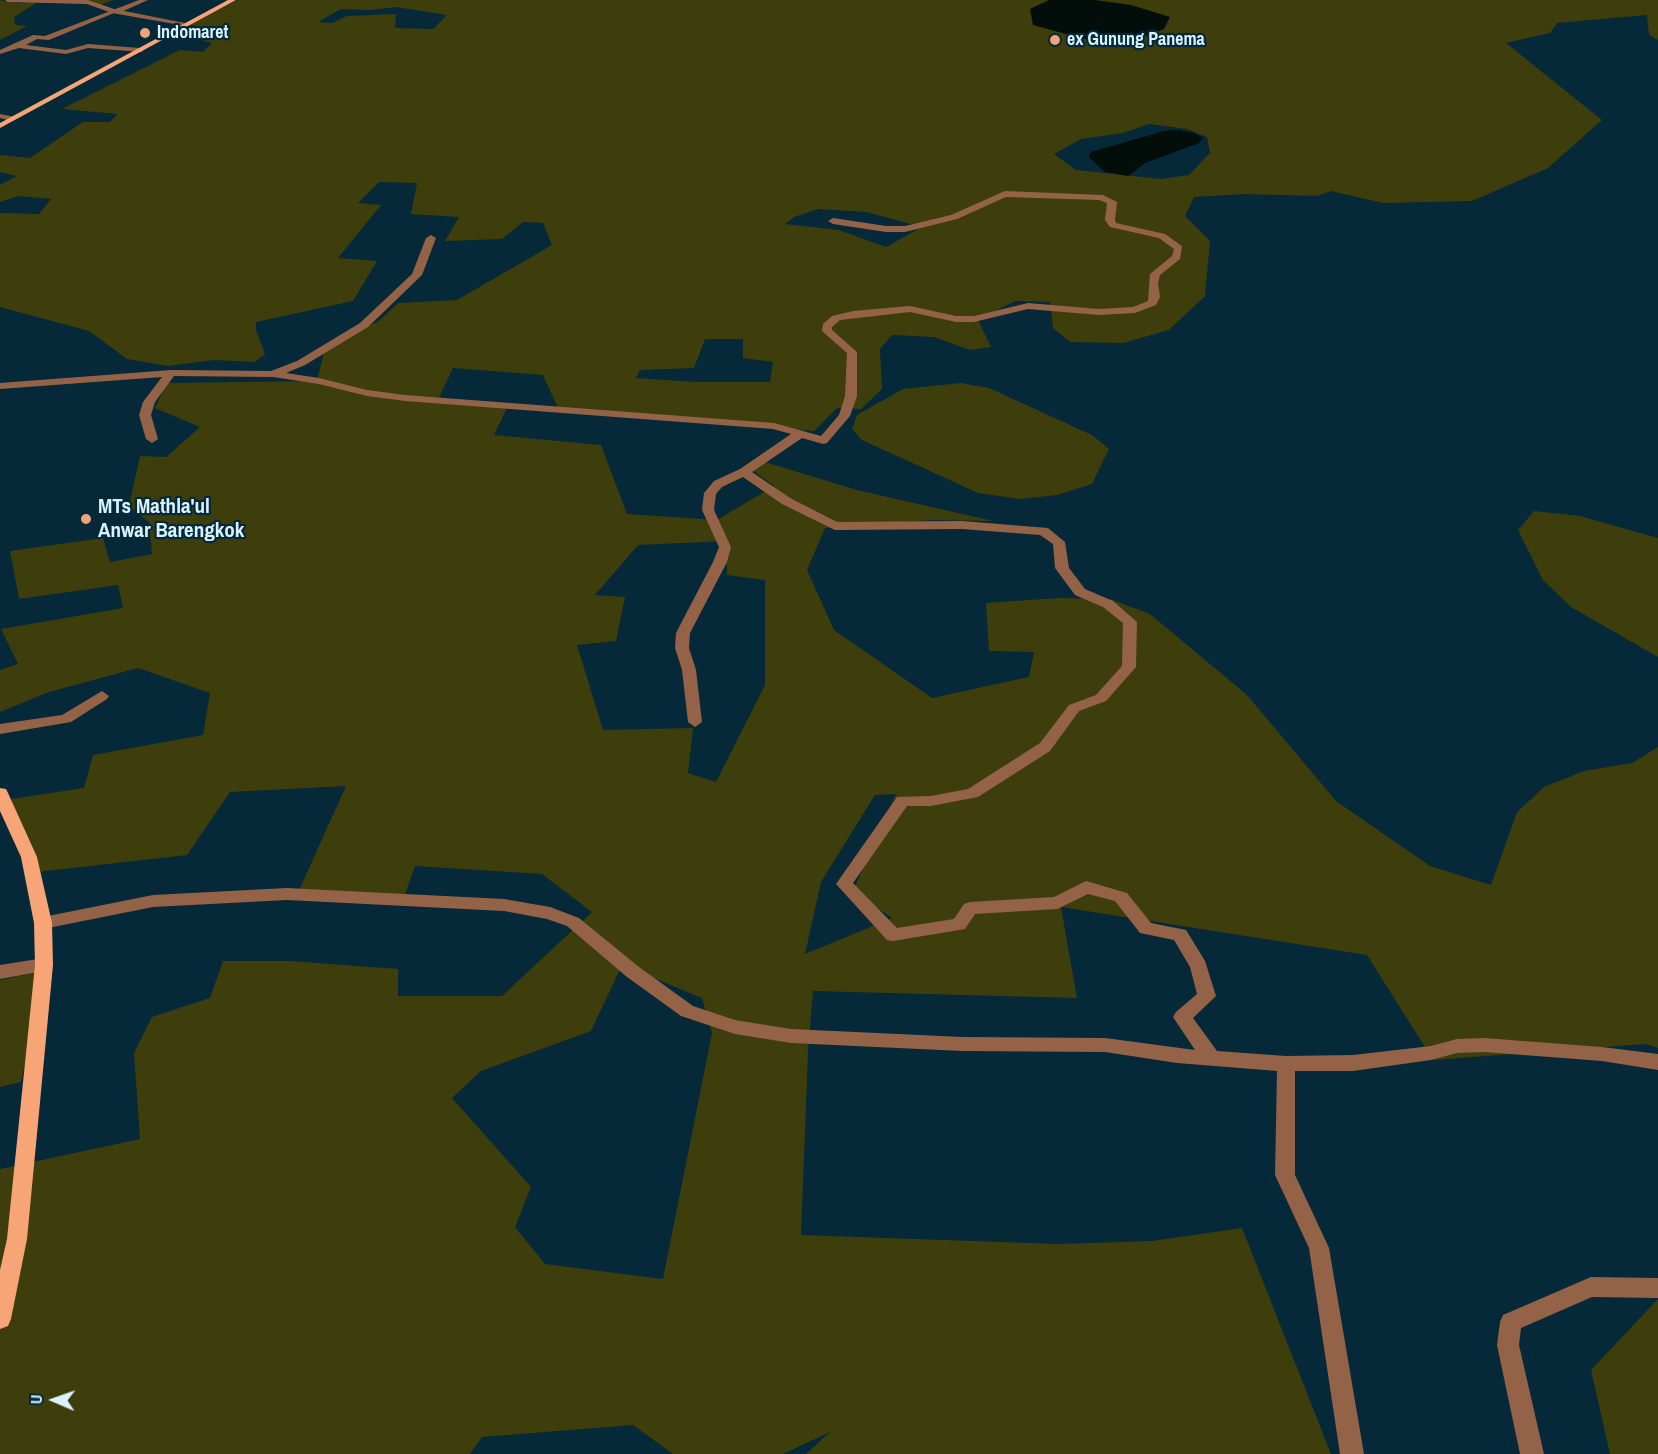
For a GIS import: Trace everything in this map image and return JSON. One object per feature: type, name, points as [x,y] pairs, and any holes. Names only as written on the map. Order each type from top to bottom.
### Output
[{"type":"main road","points":[[0,126],[233,0]]},
{"type":"main road","points":[[0,794],[29,857],[43,923],[44,965],[17,1239],[0,1319]]},
{"type":"street","points":[[8,0],[88,2],[115,11],[186,24]]},
{"type":"street","points":[[0,52],[36,38],[46,38],[145,0]]},
{"type":"street","points":[[17,46],[66,52],[88,46],[140,50]]},
{"type":"street","points":[[0,116],[12,119]]},
{"type":"street","points":[[0,386],[171,373],[273,374],[319,381],[367,393],[405,398],[755,424],[774,426],[823,440],[844,416],[851,396],[852,352],[827,331],[827,326],[836,318],[853,314],[910,309],[956,319],[974,319],[1028,306],[1099,312],[1135,310],[1152,303],[1155,297],[1153,283],[1155,274],[1177,257],[1179,248],[1162,236],[1113,225],[1110,220],[1112,202],[1100,197],[1005,194],[954,217],[905,229],[886,229],[833,221]]},
{"type":"street","points":[[273,374],[301,363],[364,325],[417,275],[431,238]]},
{"type":"street","points":[[152,439],[145,415],[149,402],[171,373]]},
{"type":"street","points":[[694,722],[690,670],[682,648],[683,633],[720,562],[725,547],[708,510],[708,498],[718,484],[744,472],[799,434]]},
{"type":"street","points":[[744,472],[786,501],[835,526],[962,525],[1043,531],[1059,542],[1062,568],[1080,592],[1108,604],[1130,622],[1129,667],[1101,698],[1074,708],[1045,747],[972,793],[931,801],[903,801],[844,884],[893,935],[959,925],[970,908],[1058,903],[1086,888],[1121,897],[1146,928],[1180,935],[1199,966],[1207,996],[1182,1017],[1210,1058]]},
{"type":"street","points":[[0,729],[66,719],[102,696]]},
{"type":"street","points":[[43,923],[153,902],[287,894],[504,905],[550,913],[573,922],[633,972],[687,1011],[735,1027],[802,1036],[962,1044],[1106,1045],[1177,1056],[1286,1064],[1353,1063],[1431,1053],[1457,1046],[1484,1045],[1602,1054],[1658,1062]]},
{"type":"street","points":[[0,972],[44,965]]},
{"type":"street","points":[[1286,1064],[1285,1175],[1319,1248],[1352,1454]]},
{"type":"street","points":[[1532,1454],[1508,1345],[1511,1322],[1591,1287],[1658,1288]]},
{"type":"shaded area","points":[[0,0],[16,3],[38,2],[14,17],[15,25],[27,26],[0,40]]},
{"type":"shaded area","points":[[41,0],[113,0],[98,6],[83,3],[38,2]]},
{"type":"shaded area","points":[[238,0],[1658,0],[1658,40],[1649,35],[1647,15],[1557,23],[1550,33],[1506,43],[1602,120],[1548,168],[1472,201],[1383,203],[1331,191],[1317,196],[1244,194],[1194,197],[1185,216],[1210,241],[1205,296],[1169,330],[1123,343],[1070,342],[1053,328],[1050,302],[1015,301],[978,320],[991,347],[970,350],[934,337],[892,335],[880,349],[882,389],[861,409],[837,408],[814,431],[558,408],[543,375],[453,368],[437,402],[507,408],[494,435],[601,445],[627,514],[717,520],[774,486],[752,470],[765,462],[857,490],[993,521],[933,520],[825,528],[807,570],[834,630],[932,698],[1029,677],[1034,652],[989,651],[986,603],[1059,598],[1110,599],[1150,614],[1247,695],[1336,801],[1430,866],[1491,885],[1517,812],[1544,787],[1584,771],[1632,763],[1658,747],[1658,1048],[1645,1044],[1433,1060],[1367,955],[1061,907],[1077,998],[813,991],[808,1052],[801,1235],[1058,1244],[1152,1241],[1242,1228],[1331,1454],[806,1454],[830,1432],[783,1454],[673,1454],[633,1425],[482,1437],[470,1454],[0,1454],[0,1169],[140,1139],[134,1053],[152,1017],[210,998],[223,961],[290,961],[398,969],[398,996],[502,996],[592,912],[542,874],[415,866],[402,903],[296,897],[346,786],[230,792],[187,855],[37,872],[11,799],[84,788],[93,755],[203,735],[210,693],[138,668],[49,692],[0,712],[0,670],[18,664],[1,629],[123,608],[118,585],[19,599],[10,551],[103,538],[110,562],[152,554],[149,522],[129,506],[140,456],[166,457],[200,427],[155,408],[167,383],[317,381],[325,348],[379,321],[398,303],[457,300],[552,245],[543,223],[523,222],[502,239],[445,241],[459,217],[411,214],[417,183],[379,182],[358,203],[381,205],[338,258],[377,261],[353,301],[256,322],[256,330],[265,354],[255,362],[214,360],[168,366],[127,359],[89,331],[0,307],[0,213],[39,214],[51,199],[19,196],[0,202],[0,185],[17,176],[0,172],[0,155],[30,158],[83,122],[110,122],[118,114],[62,109],[180,50],[203,52],[212,43],[194,38],[206,28],[187,24]],"holes":[[[396,7],[447,15],[433,29],[395,28],[396,14],[347,16],[332,23],[318,22],[341,9],[370,10]],[[1149,124],[1187,129],[1207,137],[1210,153],[1189,175],[1161,179],[1076,170],[1054,154],[1081,139],[1123,133]],[[818,209],[866,212],[922,227],[886,247],[839,230],[785,224],[794,217]],[[705,339],[743,339],[743,358],[773,362],[770,382],[695,382],[636,378],[640,370],[694,368]],[[726,541],[727,575],[765,580],[765,685],[716,782],[688,773],[693,728],[603,730],[577,645],[616,641],[625,597],[595,595],[638,545]],[[896,794],[853,891],[892,918],[805,954],[821,882],[875,795]],[[622,965],[702,998],[712,1033],[663,1279],[545,1264],[515,1227],[531,1187],[452,1098],[481,1071],[591,1031]]]},
{"type":"shaded area","points":[[1049,0],[1095,0],[1131,5],[1170,17],[1164,29],[1136,40],[1084,39],[1033,25],[1030,9]]},
{"type":"shaded area","points":[[1177,130],[1194,133],[1203,138],[1199,143],[1145,163],[1128,176],[1105,172],[1089,157],[1091,152],[1164,131]]},
{"type":"shaded area","points":[[961,383],[989,388],[1092,435],[1109,449],[1092,484],[1057,495],[1021,499],[978,493],[862,440],[852,429],[857,415],[903,389]]},
{"type":"shaded area","points":[[1534,511],[1580,516],[1658,538],[1658,657],[1571,607],[1543,580],[1518,530]]},
{"type":"shaded area","points":[[44,971],[21,1082],[0,1087],[0,980]]},
{"type":"shaded area","points":[[1658,1299],[1658,1454],[1610,1454],[1591,1370]]},
{"type":"place","name":"Indomaret","points":[[145,33]]},
{"type":"place","name":"ex Gunung Panema","points":[[1055,40]]},
{"type":"place","name":"MTs Mathla'ul Anwar Barengkok","points":[[86,519]]}]
